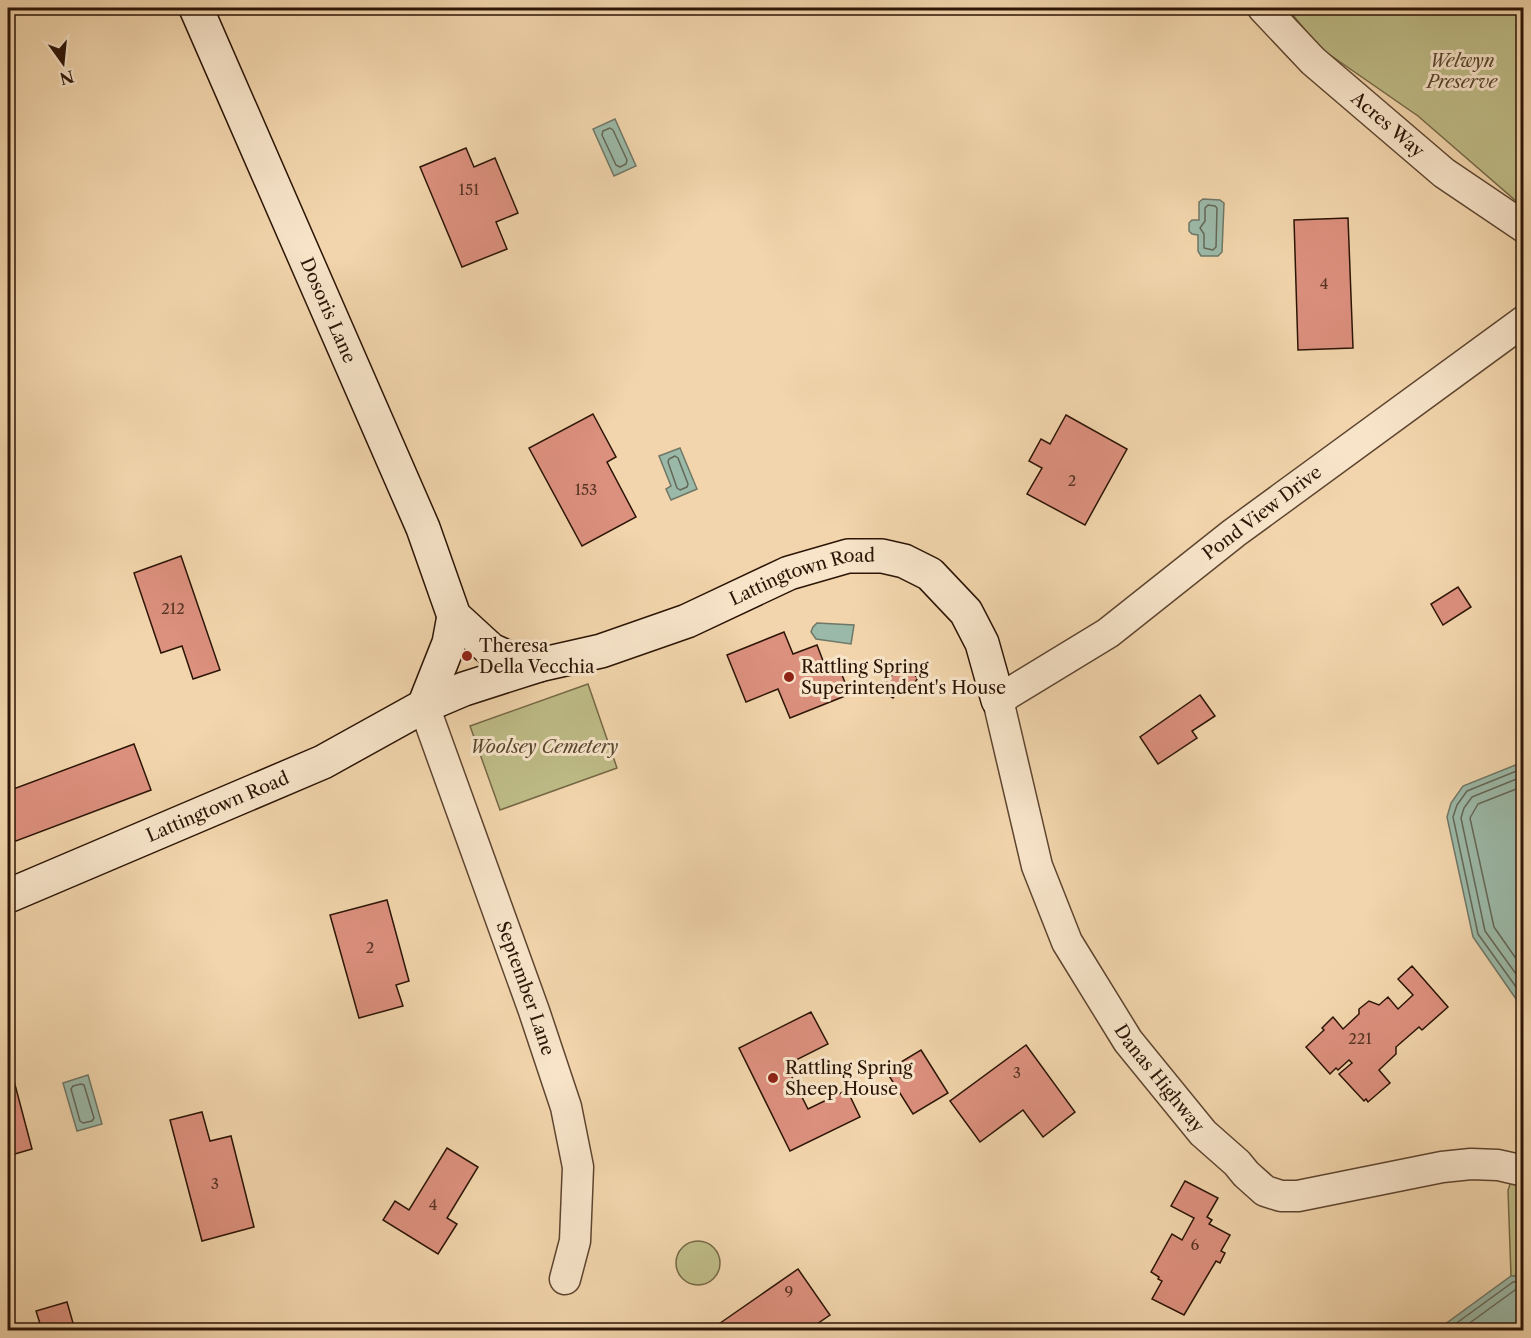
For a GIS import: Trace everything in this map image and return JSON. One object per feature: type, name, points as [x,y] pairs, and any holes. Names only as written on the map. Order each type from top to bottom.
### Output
[{"type":"street","name":"Dosoris Lane","points":[[196,8],[423,528],[454,616]]},
{"type":"street","name":"Acres Way","points":[[1263,8],[1313,61],[1444,173],[1524,227]]},
{"type":"street","name":"Pond View Drive","points":[[998,700],[1108,633],[1234,533],[1524,321]]},
{"type":"street","name":"Lattingtown Road","points":[[8,896],[323,762],[424,706],[464,689],[539,665],[601,651],[687,621],[789,573],[848,556],[882,556],[904,561],[930,574],[966,612],[982,643],[998,700]]},
{"type":"street","name":"Lattingtown Road","points":[[454,616],[491,650],[513,660],[539,665]]},
{"type":"street","points":[[424,706],[449,643],[454,616]]},
{"type":"street","name":"Danas Highway","points":[[998,700],[1037,866],[1067,942],[1128,1041],[1203,1133],[1246,1174],[1265,1191],[1281,1196],[1298,1196],[1442,1167],[1471,1164],[1498,1165],[1524,1171]]},
{"type":"street","name":"September Lane","points":[[424,706],[566,1107],[578,1167],[575,1240],[565,1279]]},
{"type":"green space","name":"Welwyn Preserve","points":[[1287,8],[1523,8],[1523,207],[1418,116],[1320,48]]},
{"type":"green space","name":"Woolsey Cemetery","points":[[588,684],[617,768],[500,810],[470,726]]},
{"type":"green space","points":[[1523,1150],[1523,1276],[1511,1276],[1508,1190]]},
{"type":"green space","points":[[698,1241],[707,1242],[714,1247],[719,1254],[719,1272],[714,1279],[707,1284],[698,1285],[689,1284],[682,1279],[677,1272],[676,1263],[677,1254],[682,1247],[689,1242]]},
{"type":"water","points":[[615,119],[636,166],[614,176],[593,129]]},
{"type":"water","points":[[1203,199],[1220,200],[1224,203],[1222,252],[1218,256],[1201,256],[1198,251],[1198,235],[1189,231],[1189,223],[1192,220],[1199,220],[1199,202]]},
{"type":"water","points":[[680,448],[697,489],[671,500],[666,489],[671,486],[659,456]]},
{"type":"water","points":[[817,623],[854,625],[851,644],[816,639],[811,632]]},
{"type":"water","points":[[1524,762],[1523,1009],[1473,937],[1447,817],[1451,803],[1463,786]]},
{"type":"water","points":[[88,1075],[102,1124],[77,1131],[63,1083]]},
{"type":"water","points":[[1511,1276],[1523,1276],[1523,1330],[1437,1330]]},
{"type":"building","points":[[466,148],[474,167],[495,158],[518,213],[496,222],[507,249],[462,267],[420,167]]},
{"type":"building","points":[[1348,218],[1353,348],[1298,350],[1294,220]]},
{"type":"building","points":[[593,414],[616,457],[607,462],[636,517],[582,546],[529,448]]},
{"type":"building","points":[[1066,415],[1127,449],[1085,525],[1027,494],[1042,468],[1029,461],[1041,439],[1050,444]]},
{"type":"building","points":[[181,556],[220,670],[193,679],[182,646],[161,653],[134,573]]},
{"type":"building","points":[[1458,587],[1471,607],[1443,625],[1431,604]]},
{"type":"building","name":"Rattling Spring Superintendent's House","points":[[784,632],[793,654],[817,645],[825,666],[836,661],[850,694],[790,718],[778,689],[746,702],[727,655]]},
{"type":"building","points":[[900,664],[918,678],[906,694],[899,690],[893,698],[881,690]]},
{"type":"building","points":[[1200,695],[1215,716],[1192,731],[1197,738],[1158,764],[1140,737]]},
{"type":"building","points":[[134,744],[151,790],[8,844],[8,791]]},
{"type":"building","points":[[387,900],[409,981],[396,985],[403,1006],[359,1018],[330,915]]},
{"type":"building","points":[[1412,966],[1448,1007],[1422,1030],[1419,1027],[1396,1047],[1396,1054],[1379,1070],[1390,1083],[1368,1102],[1366,1099],[1364,1101],[1339,1074],[1352,1063],[1349,1060],[1330,1074],[1306,1047],[1324,1030],[1322,1028],[1333,1017],[1343,1029],[1359,1014],[1359,1009],[1369,1001],[1379,1005],[1388,997],[1398,1009],[1413,995],[1398,979]]},
{"type":"building","name":"Rattling Spring Sheep House","points":[[811,1012],[828,1044],[786,1065],[808,1109],[847,1090],[860,1117],[790,1151],[739,1048]]},
{"type":"building","points":[[1026,1045],[1075,1112],[1043,1137],[1023,1110],[980,1142],[950,1101]]},
{"type":"building","points":[[921,1050],[948,1093],[913,1114],[886,1071]]},
{"type":"building","points":[[8,1063],[32,1149],[8,1156]]},
{"type":"building","points":[[202,1112],[210,1141],[231,1136],[254,1227],[202,1241],[170,1120]]},
{"type":"building","points":[[447,1148],[478,1167],[447,1218],[457,1224],[438,1254],[383,1220],[395,1201],[409,1210]]},
{"type":"building","points":[[1185,1181],[1218,1198],[1207,1217],[1212,1220],[1209,1224],[1230,1235],[1221,1251],[1225,1253],[1220,1263],[1216,1261],[1184,1315],[1152,1299],[1162,1281],[1151,1272],[1172,1234],[1182,1240],[1194,1218],[1171,1206]]},
{"type":"building","points":[[798,1269],[830,1315],[808,1330],[715,1330],[713,1328]]},
{"type":"building","points":[[67,1302],[75,1330],[42,1330],[36,1311]]},
{"type":"building","points":[[100,1326],[101,1330],[84,1330]]},
{"type":"place","name":"Theresa Della Vecchia","points":[[467,656]]},
{"type":"place","name":"Rattling Spring Superintendent's House","points":[[789,677]]},
{"type":"place","name":"Rattling Spring Sheep House","points":[[773,1078]]}]
